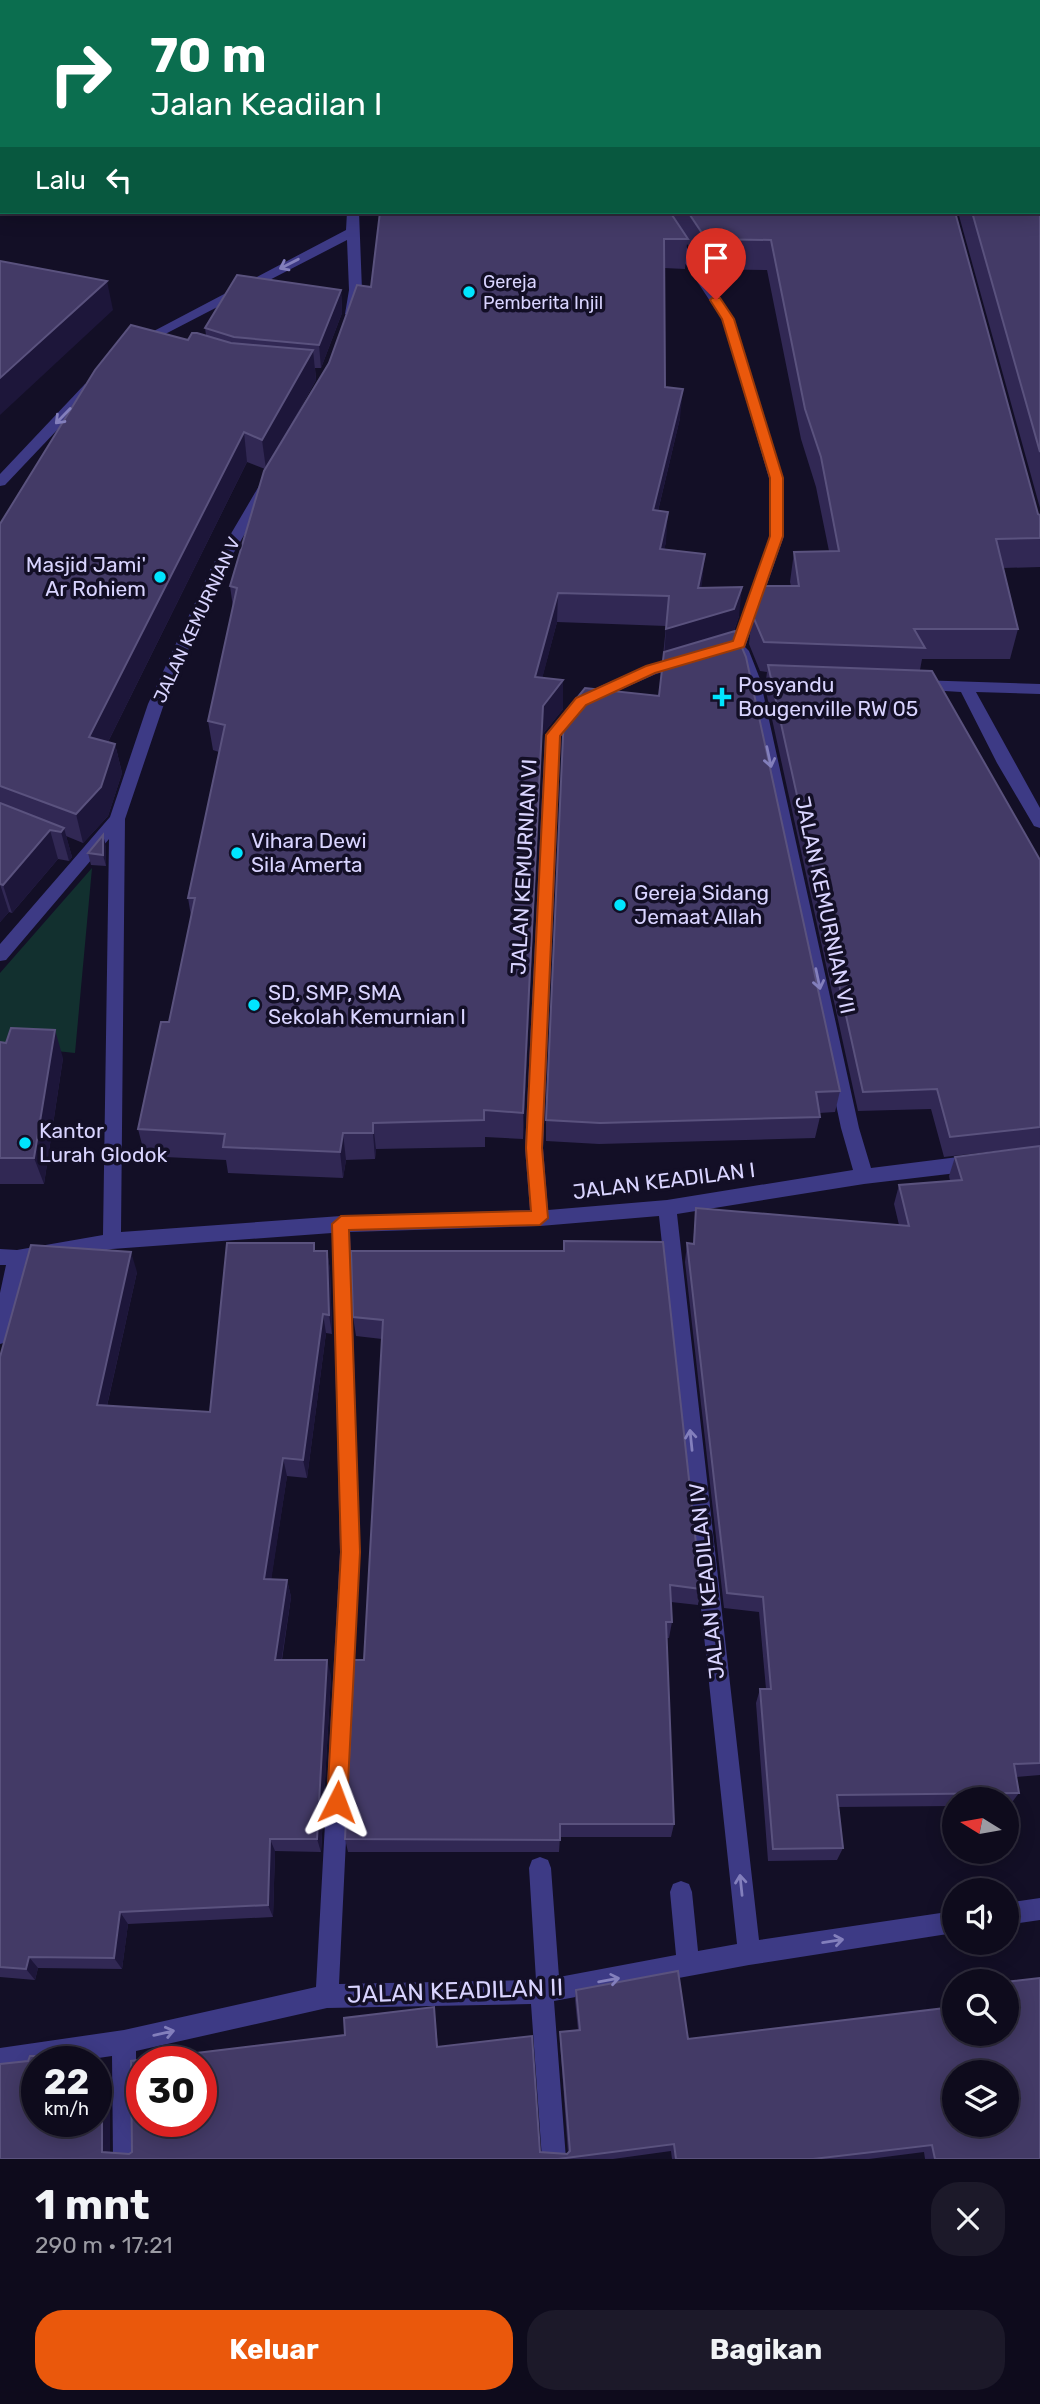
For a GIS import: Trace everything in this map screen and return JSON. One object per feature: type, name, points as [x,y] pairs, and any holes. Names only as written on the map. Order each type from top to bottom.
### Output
[{"type":"street","points":[[346,327],[355,303],[350,233],[353,214]]},
{"type":"street","name":"JALAN KEMURNIAN VII","points":[[658,214],[728,319],[776,478],[777,536],[733,646],[759,680],[849,1128],[864,1176]]},
{"type":"street","points":[[128,348],[350,233]]},
{"type":"street","points":[[145,338],[169,346]]},
{"type":"street","points":[[0,482],[100,377]]},
{"type":"street","name":"JALAN KEMURNIAN V","points":[[112,1241],[117,819],[156,704],[213,579],[274,473]]},
{"type":"street","name":"JALAN KEMURNIAN VI","points":[[540,1218],[534,1148],[553,735],[581,701],[651,670],[701,655]]},
{"type":"street","points":[[898,684],[1040,689]]},
{"type":"street","points":[[966,687],[1005,763],[1040,822]]},
{"type":"street","name":"JALAN KEMURNIAN V","points":[[0,955],[79,851],[117,819]]},
{"type":"street","name":"JALAN KEADILAN I","points":[[9,1257],[112,1241],[341,1224],[540,1218],[667,1208],[864,1176],[999,1160]]},
{"type":"street","name":"JALAN KEADILAN IV","points":[[667,1208],[749,1953]]},
{"type":"street","points":[[327,1996],[350,1552],[341,1224]]},
{"type":"street","points":[[0,1336],[9,1257]]},
{"type":"street","points":[[540,1868],[554,2159]]},
{"type":"street","points":[[681,1892],[688,1965]]},
{"type":"street","points":[[1019,1912],[1040,1909]]},
{"type":"street","name":"JALAN KEADILAN II","points":[[0,2060],[124,2042],[327,1996],[545,1992],[749,1953],[942,1924]]},
{"type":"street","points":[[124,2042],[125,2159]]},
{"type":"green space","points":[[92,868],[75,1053],[0,1045],[0,973]]},
{"type":"building","points":[[380,214],[671,214],[688,239],[664,239],[665,387],[683,389],[653,510],[668,512],[660,549],[705,554],[698,588],[742,587],[734,609],[666,629],[669,596],[558,593],[535,677],[563,680],[543,706],[523,1113],[484,1110],[484,1120],[373,1123],[373,1133],[343,1133],[340,1152],[223,1147],[225,1134],[138,1129],[161,1022],[169,1022],[195,898],[188,898],[225,725],[208,721],[237,588],[230,586],[264,471],[329,363],[357,285],[371,287]]},
{"type":"building","points":[[689,214],[956,214],[1040,515],[1040,538],[996,539],[1018,629],[914,629],[925,648],[764,642],[752,614],[762,586],[799,586],[794,552],[839,551],[821,457],[805,409],[771,240],[706,239]]},
{"type":"building","points":[[973,214],[1040,214],[1040,452]]},
{"type":"building","points":[[0,261],[107,281],[0,378]]},
{"type":"building","points":[[237,275],[341,290],[319,345],[234,337],[205,328]]},
{"type":"building","points":[[131,325],[188,340],[192,333],[197,333],[231,343],[313,350],[262,440],[244,432],[89,737],[115,744],[101,787],[76,814],[0,786],[0,524],[95,370]]},
{"type":"building","points":[[735,631],[746,657],[840,1091],[816,1092],[820,1117],[600,1123],[546,1120],[564,714],[585,688],[659,696],[664,652]]},
{"type":"building","points":[[768,665],[932,671],[1040,860],[1040,1127],[950,1137],[937,1089],[863,1092]]},
{"type":"building","points":[[0,803],[64,828],[61,832],[50,830],[3,885],[0,884]]},
{"type":"building","points":[[103,835],[103,855],[88,853]]},
{"type":"building","points":[[11,1028],[55,1030],[34,1158],[0,1158],[0,1042],[6,1043]]},
{"type":"building","points":[[1040,1146],[1040,1763],[1014,1764],[1018,1787],[942,1787],[942,1794],[837,1795],[843,1848],[773,1849],[760,1689],[771,1689],[763,1597],[727,1593],[687,1243],[694,1244],[696,1208],[909,1226],[899,1185],[962,1180],[955,1157]]},
{"type":"building","points":[[564,1241],[663,1242],[701,1589],[670,1585],[672,1622],[666,1622],[674,1824],[560,1824],[560,1840],[345,1839],[354,1660],[364,1660],[383,1320],[353,1317],[351,1251],[564,1251]]},
{"type":"building","points":[[227,1243],[314,1243],[314,1251],[327,1251],[329,1315],[323,1314],[303,1460],[283,1458],[264,1579],[287,1580],[275,1660],[327,1660],[317,1839],[270,1839],[268,1905],[120,1912],[114,1958],[29,1957],[26,1969],[0,1967],[0,1357],[31,1245],[131,1252],[97,1405],[210,1412]]},
{"type":"building","points":[[678,1971],[688,2039],[942,2008],[942,2046],[1019,2046],[1019,1980],[1040,1978],[1040,2159],[935,2159],[932,2145],[813,2159],[676,2159],[674,2144],[558,2159],[0,2159],[0,2064],[21,2062],[21,2137],[102,2137],[102,2152],[129,2154],[132,2152],[132,2137],[217,2137],[217,2051],[345,2035],[344,2018],[434,2007],[437,2047],[532,2036],[540,2152],[567,2154],[570,2151],[560,2032],[580,2030],[576,1990]]},
{"type":"place","name":"Gereja Pemberita Injil","points":[[469,292]]},
{"type":"place","name":"Masjid Jami' Ar Rohiem","points":[[160,577]]},
{"type":"place","name":"Posyandu Bougenville RW 05","points":[[722,697]]},
{"type":"place","name":"Vihara Dewi Sila Amerta","points":[[237,853]]},
{"type":"place","name":"Gereja Sidang Jemaat Allah","points":[[620,905]]},
{"type":"place","name":"SD, SMP, SMA Sekolah Kemurnian I","points":[[254,1005]]},
{"type":"place","name":"Kantor Lurah Glodok","points":[[25,1143]]},
{"type":"route","points":[[337,1802],[350,1552],[341,1224],[540,1218],[534,1148],[553,735],[581,701],[651,670],[739,644],[777,536],[776,478],[728,319],[716,300]]}]
